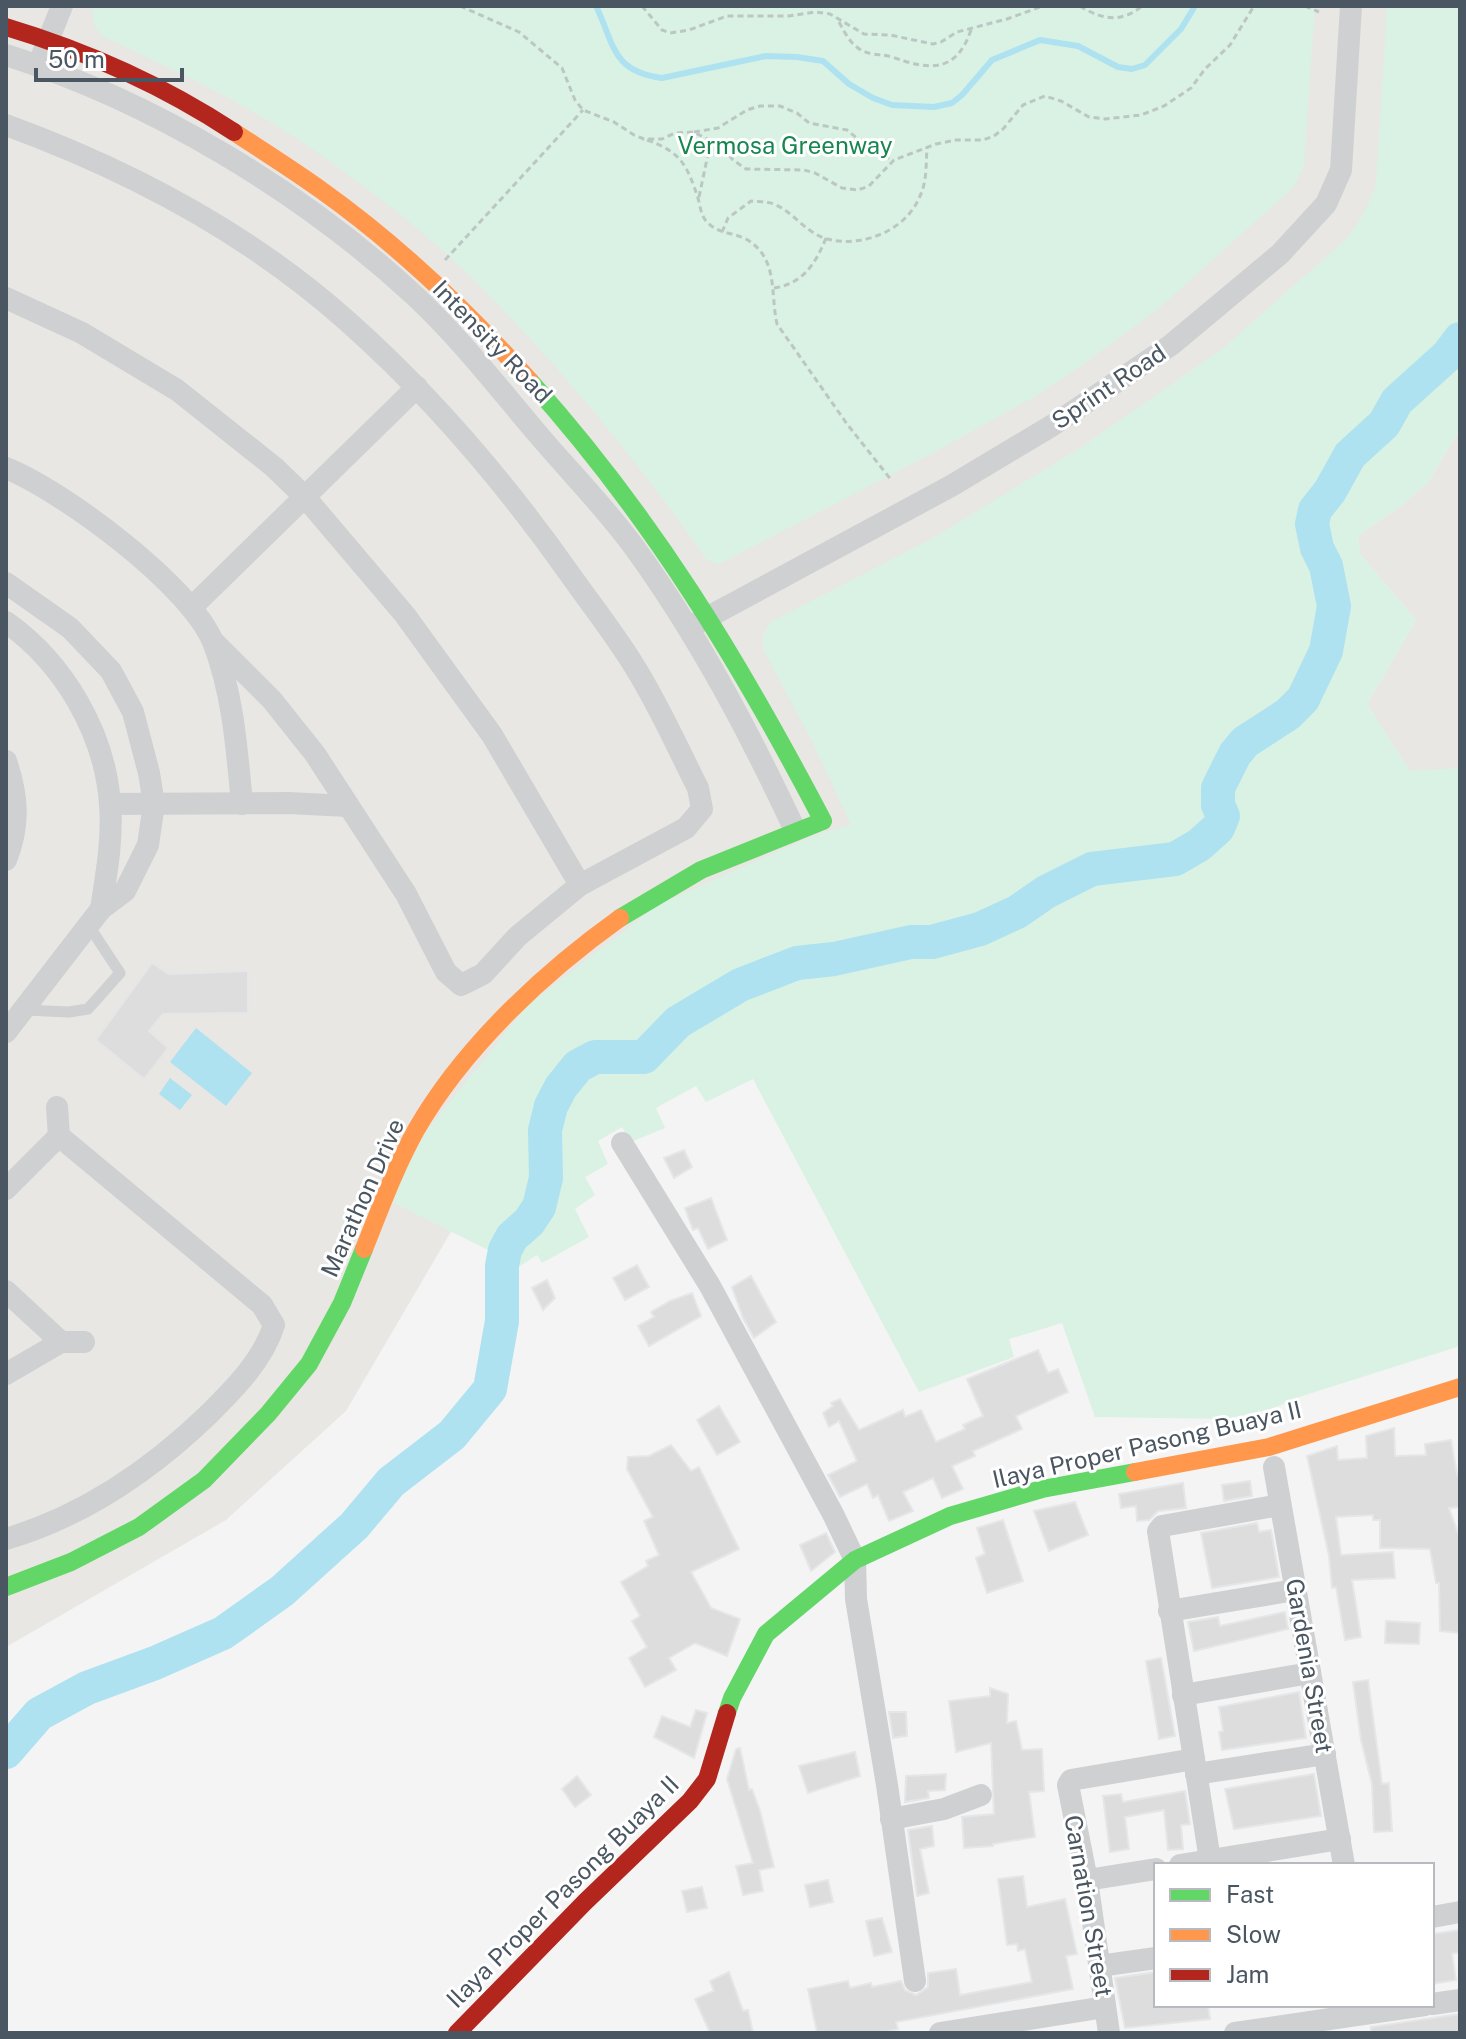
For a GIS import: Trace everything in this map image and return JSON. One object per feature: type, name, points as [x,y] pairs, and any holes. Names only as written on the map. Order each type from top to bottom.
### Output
[{"type":"street","points":[[38,66],[62,6]]},
{"type":"street","name":"Sprint Road","points":[[687,628],[951,486],[1063,419],[1171,345],[1280,254],[1326,204],[1341,170],[1351,6]]},
{"type":"street","name":"Intensity Road","points":[[6,27],[49,39],[155,87],[256,145],[353,213],[400,251],[489,334],[573,429],[655,533],[710,615],[762,702],[823,821]]},
{"type":"street","name":"Intensity Road","points":[[6,55],[139,110],[235,162],[328,226],[416,297],[462,345],[632,545],[737,712],[795,830]]},
{"type":"street","points":[[6,125],[74,151],[134,179],[205,218],[285,272],[345,319],[417,387],[525,510],[634,665],[698,788],[702,809],[686,828],[580,885],[518,936],[483,974],[461,985],[446,972],[406,894],[315,754],[272,700],[213,641],[192,607],[138,556],[88,517],[6,468]]},
{"type":"street","points":[[6,298],[82,333],[177,390],[274,467],[305,497],[405,615],[492,735],[580,885]]},
{"type":"street","points":[[192,607],[417,387]]},
{"type":"street","points":[[6,583],[70,628],[111,671],[133,712],[154,804],[148,845],[125,891],[95,918],[6,1032]]},
{"type":"street","points":[[30,598],[8,624],[57,669],[96,737],[110,804],[107,870],[95,918]]},
{"type":"street","points":[[213,641],[233,717],[242,804]]},
{"type":"street","points":[[6,761],[16,795],[17,826],[6,860]]},
{"type":"street","points":[[110,804],[348,806]]},
{"type":"street","name":"Marathon Drive","points":[[6,1587],[71,1562],[139,1527],[204,1480],[268,1414],[309,1364],[335,1315],[389,1185],[417,1129],[453,1076],[512,1009],[578,948],[637,906],[701,870],[823,821]]},
{"type":"street","points":[[6,1539],[39,1529],[99,1499],[170,1451],[238,1386],[269,1340],[274,1325],[262,1305],[59,1136],[57,1107]]},
{"type":"street","points":[[6,1189],[59,1136]]},
{"type":"street","points":[[622,1143],[710,1286],[855,1560],[856,1599],[866,1647],[915,1981]]},
{"type":"street","points":[[6,1291],[61,1342]]},
{"type":"street","points":[[6,1374],[61,1342],[84,1342]]},
{"type":"street","name":"Ilaya Proper Pasong Buaya II","points":[[457,2033],[585,1902],[690,1801],[707,1779],[732,1698],[766,1634],[855,1560],[950,1516],[1042,1489],[1269,1447],[1460,1387]]},
{"type":"street","name":"Gardenia Street","points":[[1274,1467],[1344,1863]]},
{"type":"street","points":[[1210,1860],[1158,1531],[1162,1526],[1280,1505]]},
{"type":"street","points":[[1169,1611],[1295,1590]]},
{"type":"street","points":[[1183,1695],[1310,1673]]},
{"type":"street","points":[[1195,1767],[1325,1754]]},
{"type":"street","name":"Carnation Street","points":[[1109,2033],[1087,1880],[1068,1792],[1071,1780],[1195,1767]]},
{"type":"street","points":[[891,1819],[944,1809],[981,1795]]},
{"type":"street","points":[[1192,1863],[1340,1839]]},
{"type":"street","points":[[1087,1880],[1154,1869]]},
{"type":"street","points":[[1434,1917],[1460,1912]]},
{"type":"street","points":[[1099,1966],[1154,1958]]},
{"type":"street","points":[[1434,2004],[1460,2000]]},
{"type":"street","points":[[940,2033],[1020,2027],[1105,2007]]},
{"type":"street","points":[[1235,2033],[1411,2007]]},
{"type":"lane","points":[[25,1010],[69,1012],[88,1009],[120,973],[95,918]]},
{"type":"path","points":[[460,6],[519,32],[554,61],[562,68],[575,100],[583,110],[664,146],[681,158],[691,176],[704,219],[722,232],[745,239],[757,250],[768,266],[774,288],[777,324],[847,424],[892,481]]},
{"type":"path","points":[[642,6],[662,30],[670,33],[739,15],[789,16],[815,12],[830,14],[864,34],[890,35],[933,44],[957,32],[1043,6]]},
{"type":"path","points":[[1080,6],[1092,14],[1121,18],[1132,15],[1142,6]]},
{"type":"path","points":[[694,132],[711,140],[746,169],[804,170],[842,188],[858,190],[869,186],[894,160],[956,140],[983,140],[994,136],[1023,105],[1045,96],[1089,117],[1105,119],[1141,115],[1164,106],[1191,88],[1230,45],[1254,6]]},
{"type":"path","points":[[1305,6],[1319,12]]},
{"type":"path","points":[[837,19],[848,39],[860,51],[932,67],[944,65],[957,56],[971,29]]},
{"type":"path","points":[[644,139],[662,139],[675,133],[718,128],[747,110],[760,106],[780,106],[797,113],[809,123],[847,130],[873,151],[894,160]]},
{"type":"path","points":[[443,262],[583,110]]},
{"type":"path","points":[[699,201],[699,188],[706,170],[711,140]]},
{"type":"path","points":[[722,232],[728,218],[751,201],[778,205],[803,227],[826,238],[848,241],[871,238],[891,230],[909,216],[920,197],[927,147]]},
{"type":"path","points":[[774,288],[795,281],[810,270],[826,238]]},
{"type":"shaded area","points":[[6,6],[1460,6],[1460,255],[471,1187],[452,1230],[346,1411],[226,1520],[6,1647]]},
{"type":"shaded area","points":[[1460,429],[1460,862],[1436,813],[1367,704],[1416,620],[1360,554],[1358,536],[1428,482]]},
{"type":"green space","name":"Vermosa Greenway","points":[[92,6],[1315,6],[1304,165],[1295,185],[1288,192],[1158,309],[1034,397],[719,564],[707,560],[620,443],[558,369],[492,298],[439,248],[364,186],[281,128],[205,86],[102,36],[94,25]]},
{"type":"green space","points":[[1387,6],[1460,6],[1460,429],[1428,482],[1358,536],[1360,554],[1416,620],[1367,704],[1410,771],[1460,768],[1460,1346],[1299,1397],[1274,1408],[1226,1419],[1095,1417],[1062,1323],[1009,1339],[1014,1357],[919,1392],[753,1079],[706,1102],[696,1086],[656,1108],[665,1128],[631,1142],[622,1127],[598,1141],[608,1164],[585,1177],[595,1195],[575,1209],[589,1237],[542,1263],[537,1255],[520,1266],[388,1200],[427,1130],[528,1005],[659,904],[813,836],[851,825],[811,739],[763,649],[763,635],[771,622],[931,539],[1080,448],[1222,349],[1349,235],[1363,214],[1376,183]]},
{"type":"water","points":[[196,1028],[252,1073],[226,1106],[170,1062]]},
{"type":"water","points":[[170,1078],[192,1095],[180,1110],[159,1094]]},
{"type":"building","points":[[152,963],[169,974],[248,971],[248,1013],[163,1014],[149,1031],[168,1048],[144,1079],[96,1040]]},
{"type":"building","points":[[684,1150],[692,1167],[674,1178],[664,1158]]},
{"type":"building","points":[[711,1198],[727,1240],[708,1249],[698,1228],[693,1230],[685,1208]]},
{"type":"building","points":[[637,1265],[649,1287],[625,1300],[613,1278]]},
{"type":"building","points":[[751,1276],[776,1322],[754,1338],[732,1287]]},
{"type":"building","points":[[547,1280],[555,1298],[543,1310],[532,1288]]},
{"type":"building","points":[[692,1293],[701,1316],[649,1346],[638,1326],[654,1317],[651,1312]]},
{"type":"building","points":[[1038,1350],[1048,1373],[1058,1369],[1068,1392],[1016,1416],[1022,1429],[973,1451],[975,1456],[952,1466],[963,1489],[942,1498],[933,1478],[903,1492],[913,1511],[889,1521],[878,1495],[873,1498],[867,1484],[840,1497],[828,1475],[857,1461],[839,1421],[829,1427],[823,1413],[833,1406],[831,1403],[840,1399],[859,1430],[903,1410],[905,1417],[921,1410],[936,1442],[965,1429],[963,1425],[983,1416],[967,1379]]},
{"type":"building","points":[[719,1406],[740,1442],[717,1455],[697,1420]]},
{"type":"building","points":[[1394,1428],[1395,1456],[1426,1455],[1425,1444],[1451,1440],[1457,1475],[1460,1474],[1460,1507],[1449,1508],[1460,1539],[1460,1633],[1440,1631],[1439,1583],[1436,1583],[1430,1549],[1380,1548],[1380,1520],[1373,1520],[1373,1515],[1336,1517],[1341,1555],[1393,1552],[1395,1578],[1352,1580],[1361,1637],[1345,1640],[1307,1456],[1337,1446],[1338,1460],[1367,1458],[1366,1436]]},
{"type":"building","points":[[671,1445],[691,1471],[699,1467],[739,1549],[691,1572],[711,1608],[740,1619],[727,1656],[695,1643],[669,1658],[676,1670],[645,1687],[629,1658],[647,1647],[632,1621],[640,1616],[621,1582],[648,1566],[646,1561],[659,1555],[644,1521],[653,1517],[627,1469],[628,1457],[649,1456]]},
{"type":"building","points":[[1250,1481],[1252,1496],[1224,1501],[1222,1485]]},
{"type":"building","points":[[1183,1483],[1186,1508],[1158,1511],[1149,1520],[1137,1521],[1136,1506],[1121,1508],[1119,1494]]},
{"type":"building","points":[[1075,1502],[1088,1535],[1049,1551],[1034,1511]]},
{"type":"building","points":[[1003,1520],[1023,1581],[987,1593],[976,1558],[985,1554],[977,1528]]},
{"type":"building","points":[[1257,1523],[1259,1532],[1271,1530],[1279,1577],[1212,1588],[1201,1533]]},
{"type":"building","points":[[826,1533],[835,1552],[811,1571],[800,1545]]},
{"type":"building","points":[[1285,1612],[1288,1629],[1194,1651],[1188,1622],[1218,1617],[1220,1626]]},
{"type":"building","points":[[1386,1621],[1420,1623],[1419,1644],[1385,1643]]},
{"type":"building","points":[[1161,1658],[1175,1736],[1159,1739],[1146,1661]]},
{"type":"building","points":[[1368,1680],[1382,1784],[1389,1783],[1392,1831],[1374,1832],[1372,1784],[1361,1740],[1353,1682]]},
{"type":"building","points":[[990,1688],[1008,1694],[1007,1723],[1016,1721],[1022,1750],[1042,1749],[1044,1791],[1029,1792],[1035,1837],[993,1846],[964,1848],[962,1817],[994,1814],[991,1743],[956,1752],[949,1701],[990,1696]]},
{"type":"building","points":[[1299,1692],[1306,1738],[1222,1750],[1219,1707]]},
{"type":"building","points":[[696,1710],[707,1713],[694,1758],[654,1737],[662,1716],[690,1727]]},
{"type":"building","points":[[889,1712],[906,1712],[907,1736],[893,1738]]},
{"type":"building","points":[[740,1748],[749,1790],[752,1789],[760,1811],[774,1867],[759,1870],[763,1891],[743,1895],[736,1866],[753,1863],[727,1779],[736,1749]]},
{"type":"building","points":[[855,1752],[860,1776],[808,1793],[799,1766]]},
{"type":"building","points":[[946,1774],[945,1790],[928,1791],[929,1798],[905,1802],[906,1776]]},
{"type":"building","points":[[1314,1774],[1321,1816],[1234,1829],[1225,1789]]},
{"type":"building","points":[[577,1776],[591,1795],[575,1807],[562,1789]]},
{"type":"building","points":[[1185,1791],[1190,1824],[1181,1825],[1183,1849],[1168,1850],[1164,1810],[1125,1817],[1129,1849],[1110,1852],[1103,1796],[1121,1794],[1123,1802]]},
{"type":"building","points":[[932,1826],[934,1846],[920,1849],[929,1893],[917,1896],[908,1830]]},
{"type":"building","points":[[1023,1876],[1027,1907],[1065,1899],[1077,1954],[1066,1956],[1073,1989],[896,2022],[898,2029],[881,2033],[817,2033],[808,1989],[848,1981],[850,1988],[901,1981],[905,1990],[916,1995],[928,1987],[928,1973],[956,1969],[960,1995],[1032,1982],[1025,1949],[1018,1951],[1017,1944],[1007,1945],[998,1879]]},
{"type":"building","points":[[828,1880],[833,1902],[810,1907],[805,1885]]},
{"type":"building","points":[[702,1887],[707,1908],[687,1912],[682,1891]]},
{"type":"building","points":[[882,1918],[892,1952],[874,1956],[866,1921]]},
{"type":"building","points":[[1460,1930],[1460,1952],[1452,1954],[1456,1980],[1434,1984],[1434,1934]]},
{"type":"building","points":[[729,1972],[743,2011],[748,2010],[753,2033],[710,2033],[695,1999],[714,1991],[710,1981]]},
{"type":"building","points":[[1154,1972],[1154,2007],[1208,2007],[1210,2019],[1125,2028],[1115,1978]]},
{"type":"building","points":[[1460,2014],[1460,2033],[1371,2033],[1371,2027]]},
{"type":"waterway","points":[[596,6],[617,54],[633,69],[645,74],[662,78],[766,56],[797,57],[823,61],[849,84],[892,105],[934,107],[952,103],[962,95],[992,60],[1040,40],[1078,46],[1118,67],[1132,69],[1145,65],[1181,29],[1195,6]]},
{"type":"waterway","points":[[6,1752],[39,1714],[87,1688],[223,1633],[282,1591],[354,1526],[391,1482],[452,1435],[490,1389],[502,1321],[505,1250],[512,1237],[529,1222],[539,1207],[546,1178],[545,1130],[551,1106],[578,1066],[595,1057],[644,1057],[678,1022],[740,985],[797,963],[834,959],[911,942],[932,942],[980,929],[1017,912],[1046,892],[1092,869],[1175,859],[1199,845],[1218,828],[1223,816],[1218,805],[1218,788],[1235,754],[1245,742],[1288,714],[1303,699],[1326,651],[1334,606],[1326,566],[1317,548],[1312,524],[1315,510],[1330,491],[1350,455],[1384,424],[1397,401],[1448,355],[1460,339]]},
{"type":"traffic: fast","points":[[530,381],[615,484],[690,591],[759,703],[823,821],[701,870],[620,918]]},
{"type":"traffic: fast","points":[[6,1587],[71,1562],[139,1527],[204,1480],[268,1414],[309,1364],[342,1303],[364,1249]]},
{"type":"traffic: fast","points":[[727,1713],[766,1634],[855,1560],[950,1516],[1042,1489],[1135,1472]]},
{"type":"traffic: slow","points":[[234,132],[321,190],[377,233],[456,304],[530,381]]},
{"type":"traffic: slow","points":[[364,1249],[408,1144],[457,1070],[534,988],[620,918]]},
{"type":"traffic: slow","points":[[1135,1472],[1269,1447],[1460,1387]]},
{"type":"traffic: jam","points":[[6,27],[124,71],[234,132]]},
{"type":"traffic: jam","points":[[457,2033],[585,1902],[690,1801],[707,1779],[727,1713]]}]
